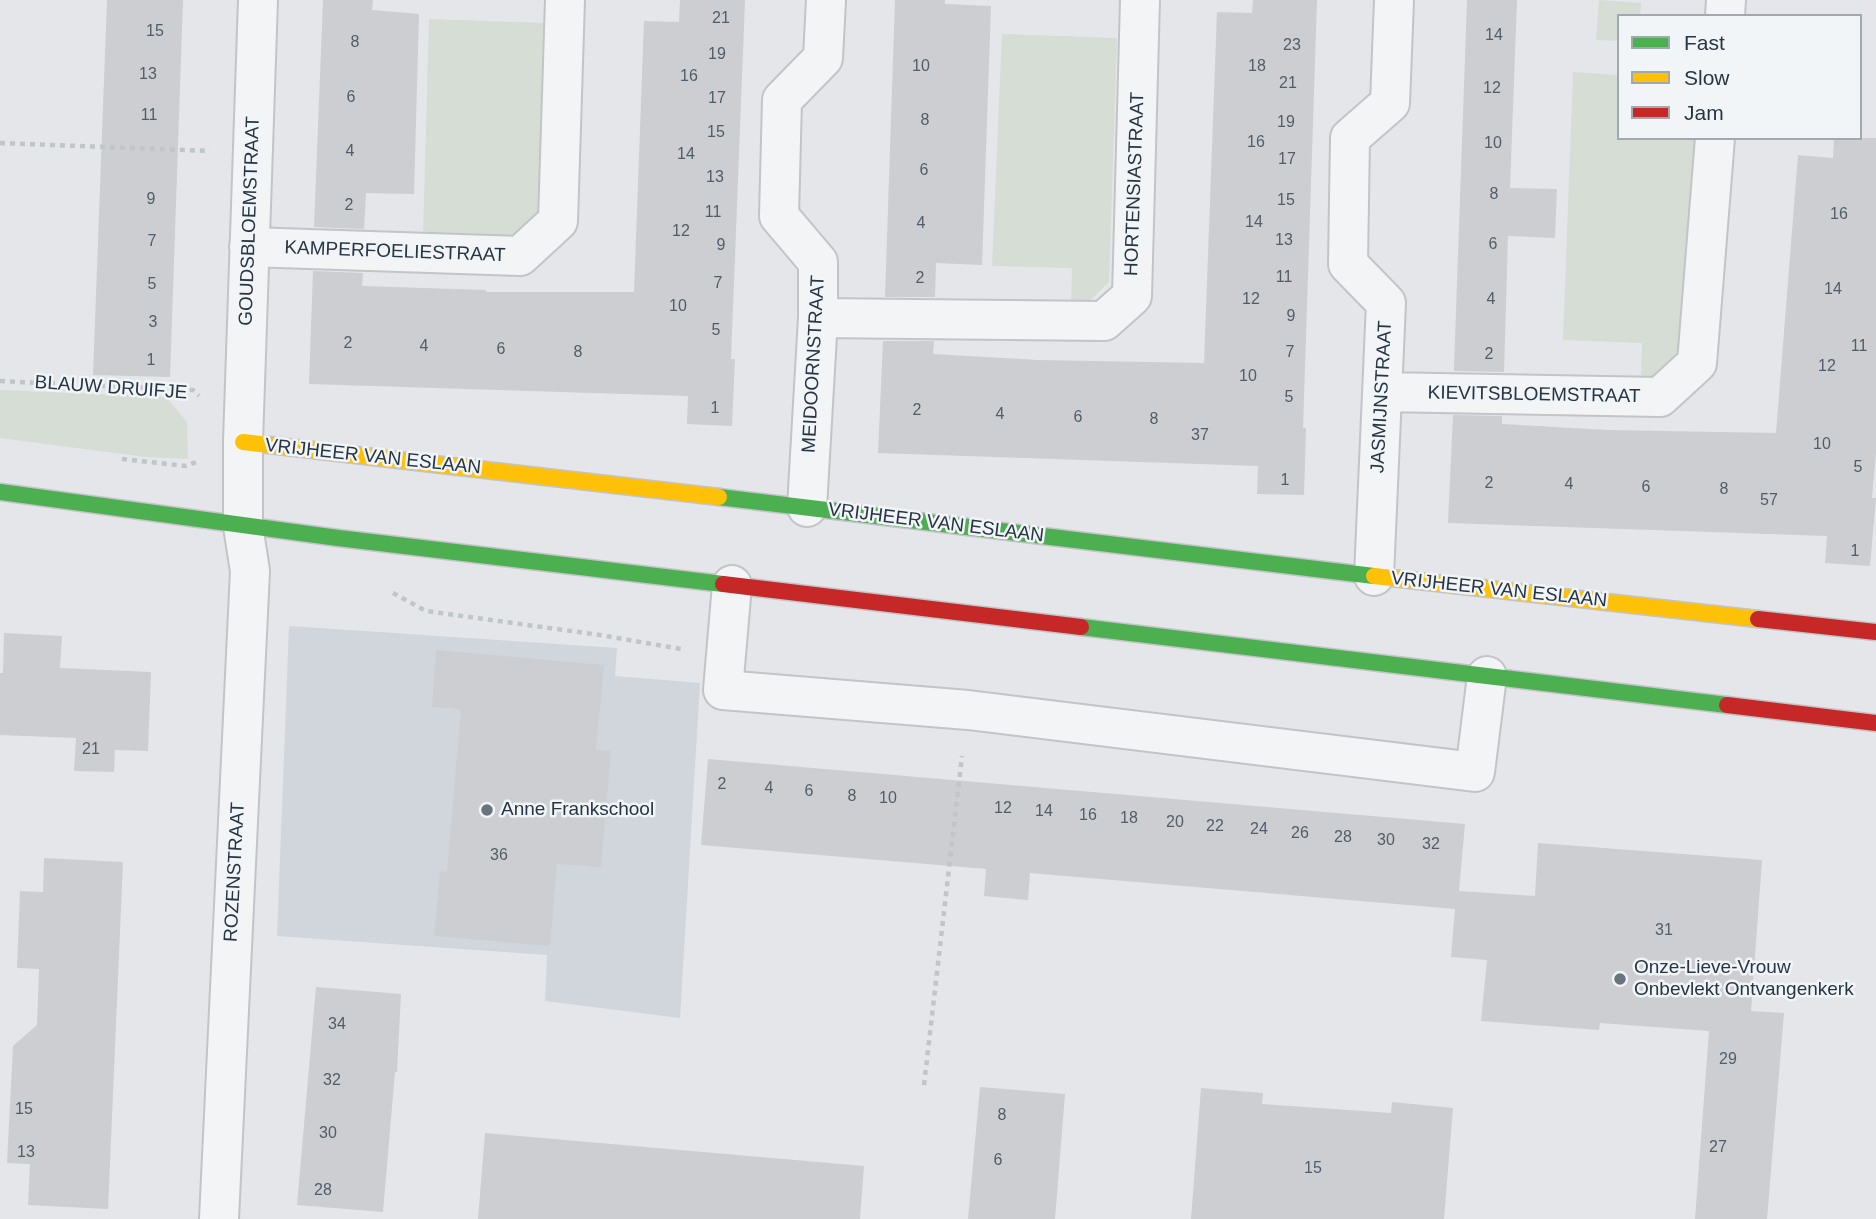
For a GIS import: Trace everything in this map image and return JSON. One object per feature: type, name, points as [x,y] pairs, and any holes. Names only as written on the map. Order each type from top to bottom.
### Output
[{"type":"street","name":"GOUDSBLOEMSTRAAT","points":[[243,526],[243,442],[258,0]]},
{"type":"street","name":"KAMPERFOELIESTRAAT","points":[[249,247],[520,256],[558,221],[565,0]]},
{"type":"street","name":"MEIDOORNSTRAAT","points":[[807,507],[818,318],[818,262],[779,216],[782,100],[823,58],[826,0]]},
{"type":"street","name":"HORTENSIASTRAAT","points":[[818,318],[1104,321],[1132,296],[1140,0]]},
{"type":"street","name":"JASMIJNSTRAAT","points":[[1374,576],[1386,303],[1348,264],[1350,138],[1390,103],[1394,0]]},
{"type":"street","name":"KIEVITSBLOEMSTRAAT","points":[[1383,392],[1660,397],[1697,363],[1715,140]]},
{"type":"street","name":"VRIJHEER VAN ESLAAN","points":[[243,442],[1374,576],[1876,632]]},
{"type":"street","points":[[0,492],[243,526],[1876,723]]},
{"type":"street","name":"ROZENSTRAAT","points":[[219,1219],[250,571],[243,526]]},
{"type":"street","points":[[732,585],[723,690],[968,710],[1475,772],[1487,676]]},
{"type":"path","points":[[0,143],[253,152]]},
{"type":"path","name":"BLAUW DRUIFJE","points":[[0,381],[193,390],[243,442]]},
{"type":"path","name":"VRIJHEER VAN ESLAAN","points":[[119,459],[186,466],[243,442]]},
{"type":"path","points":[[382,587],[426,611],[600,635],[727,658]]},
{"type":"path","points":[[924,1085],[968,710]]},
{"type":"shaded area","points":[[1599,0],[1641,3],[1640,14],[1617,14],[1617,41],[1596,40]]},
{"type":"shaded area","points":[[429,19],[546,23],[539,211],[509,239],[423,236]]},
{"type":"shaded area","points":[[1002,34],[1117,38],[1109,282],[1081,309],[1071,308],[1072,268],[992,266]]},
{"type":"shaded area","points":[[1573,72],[1617,75],[1617,140],[1698,140],[1681,355],[1650,383],[1641,383],[1642,343],[1563,340]]},
{"type":"shaded area","points":[[0,390],[166,397],[187,422],[188,459],[146,457],[0,438]]},
{"type":"shaded area","name":"Anne Frankschool","points":[[289,626],[617,648],[615,676],[700,683],[680,1018],[545,1001],[547,955],[277,936]]},
{"type":"building","points":[[107,0],[183,0],[170,377],[93,375]]},
{"type":"building","points":[[323,0],[373,0],[372,10],[419,14],[414,194],[366,193],[364,229],[314,227]]},
{"type":"building","points":[[680,0],[745,0],[731,359],[735,359],[732,426],[687,424],[688,396],[309,384],[313,271],[363,273],[362,286],[486,292],[634,292],[644,21],[679,22]]},
{"type":"building","points":[[895,0],[945,0],[945,4],[991,6],[982,265],[936,263],[935,297],[885,297]]},
{"type":"building","points":[[1253,0],[1317,0],[1303,428],[1306,428],[1304,495],[1257,494],[1258,466],[878,453],[883,341],[934,341],[933,354],[1038,360],[1204,363],[1217,12],[1252,13]]},
{"type":"building","points":[[1467,0],[1517,0],[1510,188],[1557,189],[1555,238],[1508,236],[1504,372],[1454,371]]},
{"type":"building","points":[[1876,138],[1876,452],[1872,498],[1876,498],[1870,566],[1825,563],[1827,536],[1448,523],[1453,415],[1502,416],[1502,424],[1608,430],[1776,433],[1798,155],[1833,158],[1834,140]]},
{"type":"building","points":[[4,633],[62,636],[60,668],[151,672],[148,751],[115,750],[114,772],[74,771],[76,738],[0,735],[0,673],[3,673]]},
{"type":"building","points":[[436,650],[604,665],[596,750],[611,751],[601,867],[557,864],[550,946],[434,936],[440,871],[447,872],[461,709],[432,707]]},
{"type":"building","points":[[708,759],[1465,824],[1459,891],[1535,896],[1538,843],[1762,860],[1751,1011],[1784,1013],[1767,1219],[1695,1219],[1709,1031],[1600,1023],[1599,1030],[1481,1021],[1487,960],[1451,957],[1455,909],[1030,873],[1028,900],[984,896],[986,869],[701,845]]},
{"type":"building","points":[[44,858],[123,862],[108,1209],[28,1205],[30,1164],[7,1163],[13,1046],[37,1025],[39,969],[17,968],[20,891],[43,892]]},
{"type":"building","points":[[316,987],[401,994],[397,1072],[383,1212],[297,1205]]},
{"type":"building","points":[[980,1087],[1065,1094],[1055,1219],[968,1219]]},
{"type":"building","points":[[1201,1088],[1263,1093],[1262,1104],[1391,1113],[1392,1102],[1453,1108],[1444,1219],[1191,1219]]},
{"type":"building","points":[[485,1133],[864,1166],[860,1219],[478,1219]]},
{"type":"traffic: fast","points":[[0,492],[338,538],[723,584]]},
{"type":"traffic: fast","points":[[719,497],[1374,576]]},
{"type":"traffic: fast","points":[[1081,627],[1727,705]]},
{"type":"traffic: slow","points":[[243,442],[719,497]]},
{"type":"traffic: slow","points":[[1374,576],[1758,619]]},
{"type":"traffic: jam","points":[[723,584],[1081,627]]},
{"type":"traffic: jam","points":[[1758,619],[1876,632]]},
{"type":"traffic: jam","points":[[1727,705],[1876,723]]},
{"type":"place","name":"Anne Frankschool","points":[[487,810]]},
{"type":"place","name":"Onze-Lieve-Vrouw Onbevlekt Ontvangenkerk","points":[[1620,979]]}]
